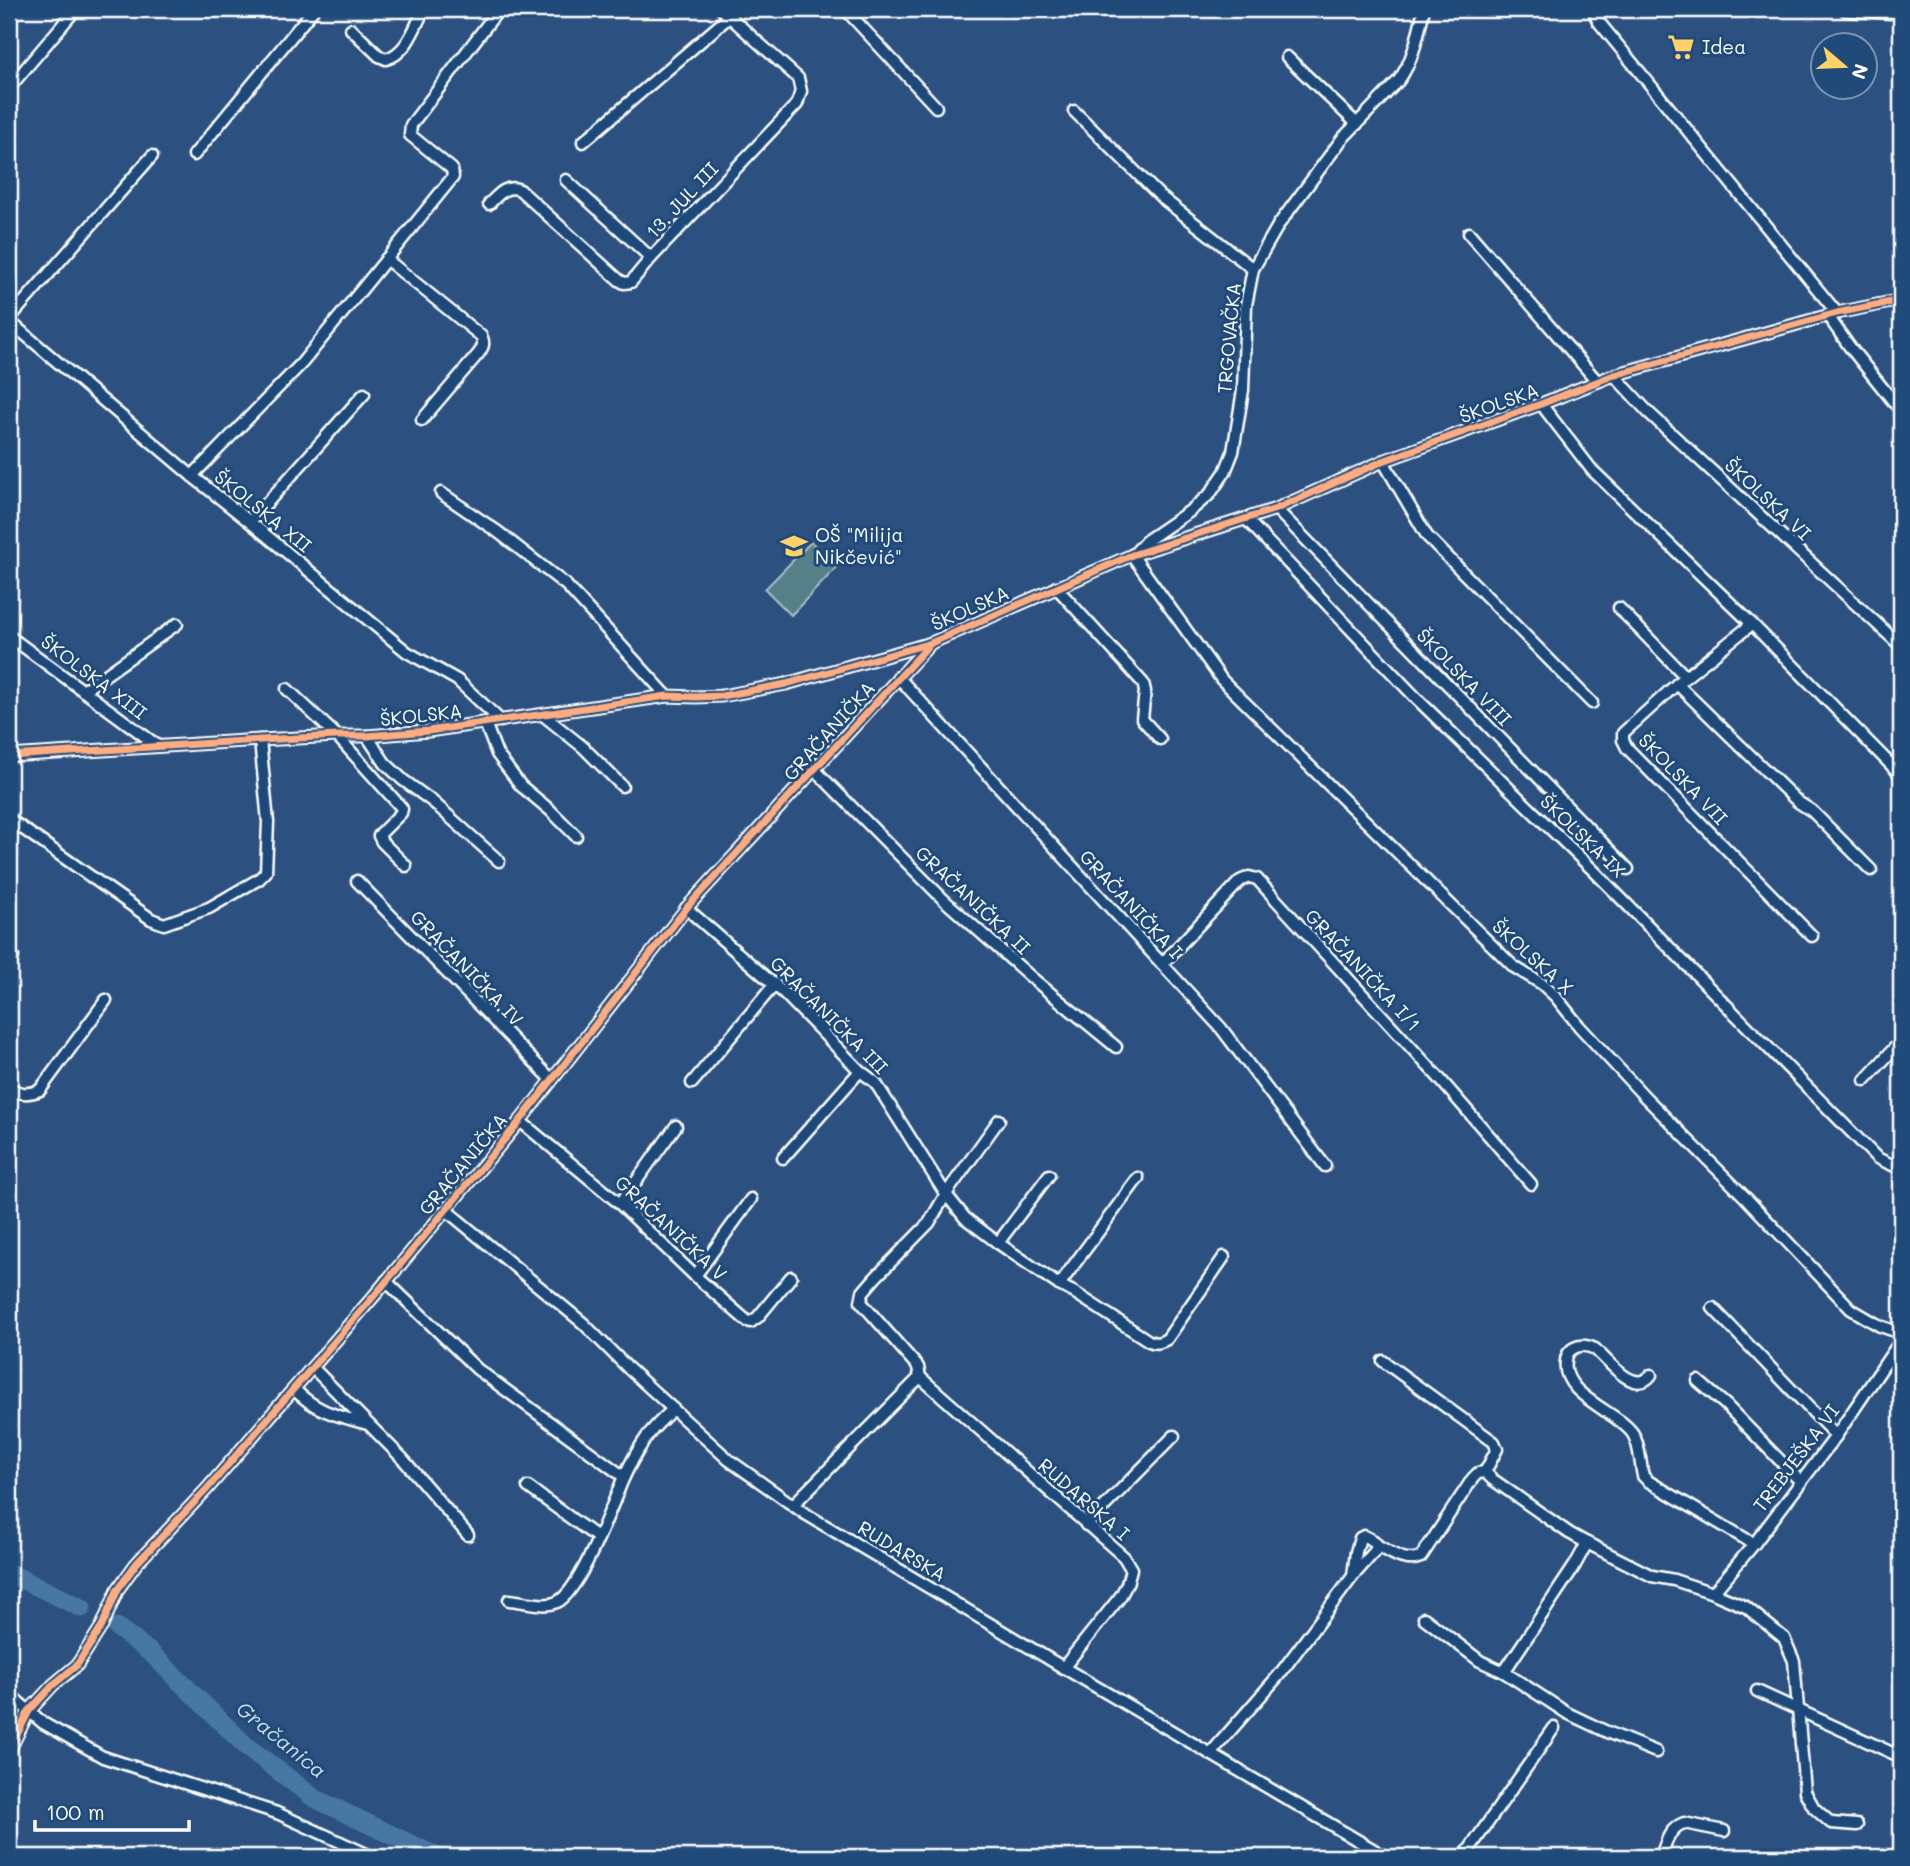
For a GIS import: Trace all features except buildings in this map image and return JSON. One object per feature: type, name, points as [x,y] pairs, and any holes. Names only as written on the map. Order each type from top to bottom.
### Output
[{"type":"street","points":[[9,88],[76,9]]},
{"type":"street","points":[[194,155],[314,9]]},
{"type":"street","points":[[351,29],[386,59],[400,52],[424,9]]},
{"type":"street","points":[[192,476],[302,363],[453,177],[452,169],[410,135],[411,125],[499,9]]},
{"type":"street","name":"13. JUL III","points":[[489,204],[504,190],[514,187],[520,190],[619,280],[624,283],[631,282],[797,104],[801,91],[797,78],[722,9]]},
{"type":"street","points":[[845,9],[936,107]]},
{"type":"street","name":"TRGOVAČKA","points":[[1132,555],[1210,494],[1225,472],[1233,452],[1244,390],[1246,305],[1253,269],[1279,224],[1342,139],[1407,69],[1424,9]]},
{"type":"street","points":[[1593,9],[1598,21],[1833,314],[1849,346],[1901,411]]},
{"type":"street","points":[[1846,9],[1901,12]]},
{"type":"street","points":[[583,142],[729,18]]},
{"type":"street","points":[[1287,57],[1357,124]]},
{"type":"street","points":[[1074,111],[1161,197],[1253,269]]},
{"type":"street","points":[[9,320],[152,156]]},
{"type":"street","points":[[566,180],[651,258]]},
{"type":"street","points":[[1469,233],[1597,381]]},
{"type":"street","points":[[386,259],[484,341],[483,348],[422,420]]},
{"type":"street","name":"ŠKOLSKA","points":[[9,756],[367,736],[500,721],[667,696],[722,695],[786,684],[931,643],[1132,555],[1247,520],[1383,461],[1614,375],[1833,314],[1901,300]]},
{"type":"street","name":"ŠKOLSKA XII","points":[[9,320],[192,476],[407,652],[457,680],[500,721]]},
{"type":"street","name":"ŠKOLSKA VI","points":[[1614,375],[1648,412],[1901,646]]},
{"type":"street","points":[[250,522],[364,394]]},
{"type":"street","points":[[1541,404],[1592,470],[1752,624],[1901,775]]},
{"type":"street","points":[[1383,461],[1427,536],[1592,703]]},
{"type":"street","points":[[441,493],[498,531],[566,585],[667,696]]},
{"type":"street","name":"ŠKOLSKA VIII","points":[[1276,509],[1628,869]]},
{"type":"street","name":"ŠKOLSKA IX","points":[[1247,520],[1418,700],[1595,872],[1877,1158],[1901,1169]]},
{"type":"street","name":"ŠKOLSKA X","points":[[1132,555],[1222,680],[1514,967],[1542,984],[1555,996],[1644,1096],[1851,1309],[1880,1326],[1901,1333]]},
{"type":"street","points":[[1056,587],[1143,683],[1145,691],[1142,719],[1160,739]]},
{"type":"street","points":[[1619,608],[1682,681],[1798,802],[1812,811],[1871,870]]},
{"type":"street","points":[[83,691],[177,624]]},
{"type":"street","name":"ŠKOLSKA VII","points":[[1752,624],[1623,733],[1623,740],[1627,748],[1812,936]]},
{"type":"street","name":"ŠKOLSKA XIII","points":[[9,636],[158,746]]},
{"type":"street","name":"GRAČANIČKA","points":[[9,1751],[29,1712],[53,1685],[77,1665],[102,1626],[118,1589],[136,1564],[313,1368],[446,1210],[520,1121],[686,908],[931,643]]},
{"type":"street","name":"GRAČANIČKA I","points":[[898,677],[1221,1028],[1325,1166]]},
{"type":"street","points":[[287,689],[337,736],[402,809],[380,836],[382,842],[406,866]]},
{"type":"street","points":[[543,715],[583,747],[622,786]]},
{"type":"street","points":[[485,723],[497,754],[521,786],[576,836]]},
{"type":"street","points":[[367,736],[386,763],[403,780],[433,802],[499,861]]},
{"type":"street","points":[[9,819],[151,919],[164,924],[209,908],[259,879],[266,872],[268,822],[260,740]]},
{"type":"street","name":"GRAČANIČKA II","points":[[815,770],[944,900],[1032,978],[1116,1047]]},
{"type":"street","name":"GRAČANIČKA I/1","points":[[1162,964],[1240,881],[1249,877],[1257,879],[1439,1078],[1531,1184]]},
{"type":"street","name":"GRAČANIČKA IV","points":[[357,881],[551,1079]]},
{"type":"street","name":"GRAČANIČKA III","points":[[686,908],[775,984],[860,1071],[875,1082],[946,1194],[965,1218],[1059,1285],[1076,1293],[1149,1341],[1161,1342],[1167,1339],[1224,1257]]},
{"type":"street","points":[[692,1083],[775,984]]},
{"type":"street","points":[[9,1088],[20,1093],[40,1090],[106,1000]]},
{"type":"street","points":[[1865,1080],[1901,1041]]},
{"type":"street","points":[[783,1158],[860,1071]]},
{"type":"street","points":[[946,1194],[999,1120]]},
{"type":"street","name":"GRAČANIČKA V","points":[[520,1121],[620,1204],[742,1318],[751,1322],[758,1317],[791,1277]]},
{"type":"street","points":[[620,1204],[676,1126]]},
{"type":"street","points":[[998,1243],[1049,1175]]},
{"type":"street","points":[[1059,1285],[1138,1178]]},
{"type":"street","name":"RUDARSKA I","points":[[946,1194],[929,1223],[863,1293],[861,1302],[918,1367],[920,1377],[1124,1557],[1131,1569],[1120,1597],[1063,1668]]},
{"type":"street","points":[[695,1276],[751,1199]]},
{"type":"street","name":"RUDARSKA","points":[[446,1210],[583,1323],[729,1460],[804,1513],[1386,1857]]},
{"type":"street","points":[[386,1281],[477,1369],[624,1477]]},
{"type":"street","points":[[1713,1308],[1836,1436]]},
{"type":"street","name":"TREBJEŠKA VI","points":[[1713,1592],[1754,1544],[1836,1436],[1901,1340]]},
{"type":"street","points":[[1651,1375],[1646,1381],[1639,1383],[1628,1379],[1589,1346],[1574,1348],[1567,1354],[1565,1363],[1566,1371],[1576,1387],[1592,1403],[1627,1426],[1633,1434],[1643,1476],[1648,1481],[1754,1544]]},
{"type":"street","points":[[1382,1361],[1494,1442],[1497,1449],[1485,1472]]},
{"type":"street","points":[[313,1368],[402,1458],[468,1535]]},
{"type":"street","points":[[793,1505],[920,1377]]},
{"type":"street","points":[[1698,1381],[1726,1405],[1801,1482]]},
{"type":"street","points":[[294,1389],[319,1410],[368,1424]]},
{"type":"street","points":[[509,1600],[538,1604],[555,1603],[566,1596],[598,1538],[624,1477],[645,1438],[673,1409]]},
{"type":"street","points":[[1086,1525],[1174,1436]]},
{"type":"street","points":[[1485,1472],[1587,1544],[1652,1576],[1713,1592],[1746,1607],[1784,1637],[1794,1661],[1805,1792],[1808,1800],[1831,1823],[1857,1825]]},
{"type":"street","points":[[1353,1576],[1356,1552],[1360,1538],[1364,1536],[1405,1559],[1414,1560],[1421,1557],[1473,1478],[1478,1473],[1485,1472]]},
{"type":"street","points":[[528,1487],[598,1538]]},
{"type":"street","points":[[1504,1672],[1587,1544]]},
{"type":"street","points":[[1210,1754],[1279,1675],[1377,1545]]},
{"type":"street","points":[[1423,1618],[1480,1661],[1504,1672],[1567,1713],[1656,1752]]},
{"type":"street","points":[[1757,1691],[1901,1757]]},
{"type":"street","points":[[9,1694],[43,1723],[103,1757],[277,1813],[373,1857]]},
{"type":"street","points":[[1464,1857],[1554,1728]]},
{"type":"street","points":[[1661,1857],[1669,1837],[1678,1825],[1684,1823],[1724,1831]]},
{"type":"green space","points":[[811,542],[837,567],[791,615],[765,589]]},
{"type":"waterway","name":"Gračanica","points":[[9,1573],[82,1608]]},
{"type":"waterway","name":"Gračanica","points":[[117,1627],[152,1654],[246,1746],[314,1798],[438,1857]]},
{"type":"cycle path","points":[[9,756],[428,731],[667,696],[722,696],[786,684],[931,643],[1132,555],[1276,509],[1383,461],[1614,375],[1837,313],[1901,300]]},
{"type":"cycle path","points":[[9,1751],[29,1711],[53,1685],[77,1665],[102,1626],[118,1589],[136,1564],[207,1489],[380,1289],[520,1121],[689,905],[931,643]]},
{"type":"place","name":"Idea","points":[[1681,47]]},
{"type":"place","name":"OŠ \"Milija Nikčević\"","points":[[794,546]]}]
